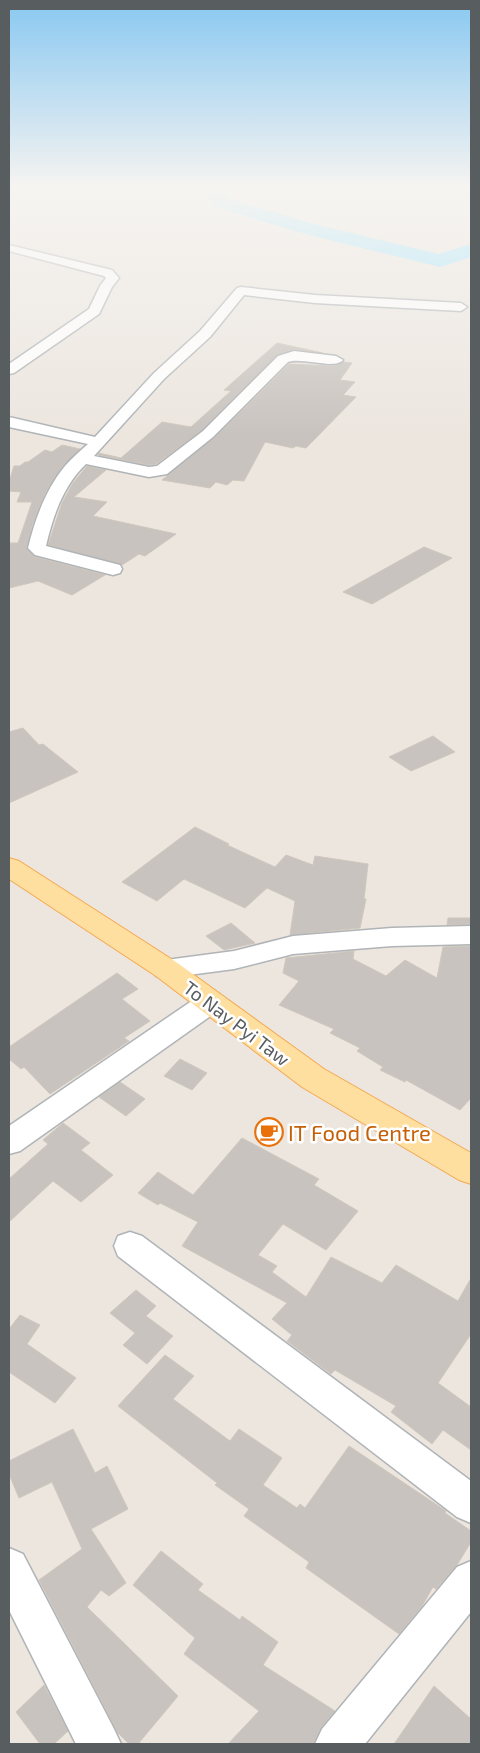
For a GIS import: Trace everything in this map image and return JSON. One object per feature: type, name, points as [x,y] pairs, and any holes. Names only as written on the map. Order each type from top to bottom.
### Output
[{"type":"main road","name":"To Nay Pyi Taw","points":[[9,867],[166,970],[312,1078],[471,1170]]},
{"type":"street","points":[[9,370],[94,311],[106,286],[113,278],[108,273],[99,271]]},
{"type":"street","points":[[113,569],[37,548],[42,526],[51,502],[71,469],[99,442],[159,376],[205,334],[241,291],[315,299],[461,307]]},
{"type":"street","points":[[82,458],[149,472],[161,471],[208,434],[289,355],[336,360]]},
{"type":"street","points":[[9,422],[99,442]]},
{"type":"street","points":[[166,970],[234,960],[293,945],[392,937],[471,935]]},
{"type":"street","points":[[9,1142],[209,1003]]},
{"type":"street","points":[[130,1246],[471,1504]]},
{"type":"street","points":[[9,1568],[99,1744]]},
{"type":"street","points":[[337,1744],[471,1581]]},
{"type":"building","points":[[277,343],[323,353],[294,349],[277,355],[202,430],[156,464],[149,465],[98,455],[99,453],[121,458],[162,422],[191,427],[231,391],[224,390]]},
{"type":"building","points":[[344,362],[352,363],[340,380],[355,382],[343,395],[356,397],[306,448],[296,446],[293,448],[265,442],[244,481],[233,480],[227,485],[216,482],[210,488],[162,480],[214,438],[289,364],[333,366]]},
{"type":"building","points":[[62,445],[80,449],[64,465],[45,494],[32,526],[27,549],[35,557],[105,575],[72,595],[38,581],[9,588],[9,543],[18,543],[32,502],[17,502],[21,492],[9,491],[9,482],[14,466],[20,466],[28,462],[45,450],[52,452]]},
{"type":"building","points":[[87,466],[106,470],[74,497],[107,502],[93,516],[176,534],[145,556],[139,554],[122,565],[48,545],[62,503],[73,483]]},
{"type":"building","points":[[424,547],[452,558],[372,604],[343,592]]},
{"type":"building","points":[[23,728],[39,745],[43,744],[78,772],[9,803],[9,732]]},
{"type":"building","points":[[433,736],[455,752],[411,771],[389,757]]},
{"type":"building","points":[[195,827],[229,844],[227,845],[275,867],[286,855],[313,865],[315,856],[368,864],[364,899],[366,899],[360,928],[290,935],[295,901],[267,888],[245,908],[184,879],[157,901],[122,882]]},
{"type":"building","points":[[448,918],[471,918],[471,924],[447,925]]},
{"type":"building","points":[[231,923],[255,943],[224,950],[206,936]]},
{"type":"building","points":[[471,946],[471,1098],[460,1110],[406,1080],[405,1082],[380,1070],[383,1067],[357,1051],[360,1048],[330,1033],[334,1029],[279,1005],[299,981],[283,973],[286,958],[354,951],[353,959],[386,976],[405,960],[437,978],[443,947]]},
{"type":"building","points":[[117,973],[138,989],[122,999],[150,1021],[124,1038],[129,1041],[50,1094],[24,1067],[21,1069],[9,1059],[9,1047]]},
{"type":"building","points":[[180,1059],[207,1073],[192,1090],[164,1076]]},
{"type":"building","points":[[120,1082],[145,1099],[126,1116],[99,1097]]},
{"type":"building","points":[[63,1123],[90,1143],[81,1150],[113,1175],[81,1202],[53,1181],[9,1222],[9,1179],[48,1144],[43,1140]]},
{"type":"building","points":[[242,1138],[319,1179],[314,1185],[358,1211],[326,1250],[283,1224],[258,1255],[277,1266],[272,1272],[306,1297],[331,1257],[382,1283],[396,1265],[458,1301],[471,1278],[471,1334],[438,1383],[471,1407],[471,1450],[443,1430],[432,1444],[391,1412],[396,1406],[335,1370],[331,1374],[287,1341],[292,1335],[272,1319],[287,1303],[182,1246],[198,1222],[160,1203],[158,1205],[138,1193],[158,1172],[193,1195]]},
{"type":"building","points":[[136,1290],[156,1306],[146,1316],[173,1336],[147,1364],[123,1345],[135,1333],[110,1313]]},
{"type":"building","points":[[20,1315],[40,1325],[27,1344],[76,1378],[55,1403],[9,1372],[9,1329]]},
{"type":"building","points":[[165,1355],[194,1376],[173,1399],[230,1441],[239,1429],[282,1458],[263,1485],[297,1508],[300,1504],[305,1508],[349,1446],[446,1511],[445,1513],[471,1531],[471,1542],[457,1565],[436,1589],[433,1587],[422,1606],[399,1634],[306,1568],[309,1562],[244,1516],[249,1509],[215,1485],[217,1483],[118,1406]]},
{"type":"building","points":[[73,1429],[95,1473],[107,1466],[128,1509],[91,1529],[126,1583],[109,1596],[101,1590],[87,1607],[178,1696],[138,1744],[129,1744],[118,1733],[39,1580],[82,1549],[52,1482],[19,1498],[9,1474],[9,1461]]},
{"type":"building","points":[[161,1551],[203,1584],[198,1590],[240,1620],[242,1616],[278,1642],[263,1665],[335,1711],[321,1728],[313,1744],[228,1744],[259,1711],[184,1654],[195,1638],[133,1585]]},
{"type":"building","points":[[44,1685],[68,1731],[54,1744],[40,1744],[16,1712]]},
{"type":"building","points":[[434,1686],[471,1719],[471,1744],[394,1744]]},
{"type":"place","name":"IT Food Centre","points":[[269,1132]]}]
